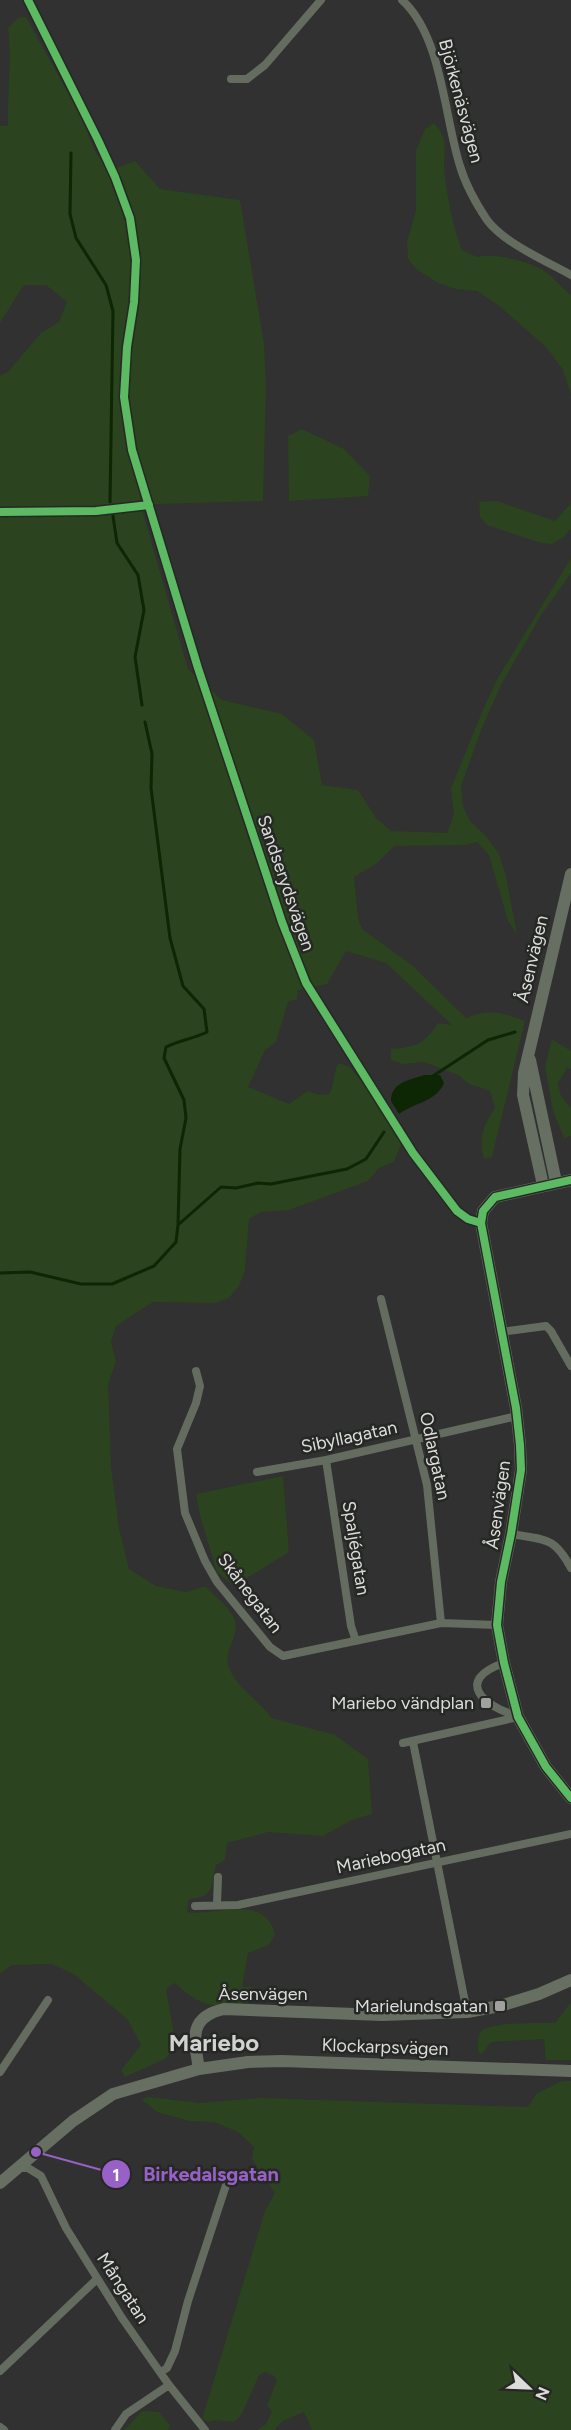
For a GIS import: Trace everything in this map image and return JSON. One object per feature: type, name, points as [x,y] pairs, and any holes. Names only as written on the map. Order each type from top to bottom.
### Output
[{"type":"street","points":[[231,79],[247,79],[265,65],[321,0]]},
{"type":"street","name":"Björkenäsvägen","points":[[402,0],[422,24],[430,44],[460,168],[487,220],[503,236],[571,275]]},
{"type":"street","name":"Sandserydsvägen","points":[[0,512],[96,511],[149,505],[198,668],[282,922],[306,983],[413,1153],[457,1211],[468,1219],[481,1223]]},
{"type":"street","name":"Åsenvägen","points":[[543,1185],[523,1095],[524,1073],[571,874]]},
{"type":"street","name":"Åsenvägen","points":[[529,1052],[531,1071],[556,1182]]},
{"type":"street","points":[[481,1223],[483,1210],[495,1197],[571,1180]]},
{"type":"street","name":"Åsenvägen","points":[[481,1223],[517,1416],[521,1470],[501,1582],[497,1625],[518,1717],[546,1767],[571,1798]]},
{"type":"street","name":"Odlargatan","points":[[381,1299],[427,1485],[441,1623]]},
{"type":"street","points":[[501,1332],[546,1326],[571,1366]]},
{"type":"street","name":"Skånegatan","points":[[196,1371],[200,1386],[196,1403],[177,1449],[185,1512],[211,1572],[230,1600],[270,1647],[283,1656],[441,1623],[497,1625]]},
{"type":"street","name":"Sibyllagatan","points":[[257,1472],[326,1460],[517,1416]]},
{"type":"street","name":"Spaljégatan","points":[[326,1460],[351,1626],[356,1641]]},
{"type":"street","points":[[511,1534],[555,1544],[562,1551],[571,1568]]},
{"type":"street","points":[[504,1663],[490,1668],[482,1675],[478,1687],[486,1703],[518,1717]]},
{"type":"street","points":[[403,1743],[518,1717]]},
{"type":"street","points":[[412,1742],[466,2012]]},
{"type":"street","name":"Mariebogatan","points":[[195,1906],[238,1905],[571,1834]]},
{"type":"street","points":[[217,1904],[218,1877]]},
{"type":"street","name":"Åsenvägen","points":[[199,2069],[195,2041],[197,2026],[206,2014],[224,2009],[382,2015],[466,2012],[500,2006],[539,1994],[571,1980]]},
{"type":"street","points":[[0,2072],[48,2000]]},
{"type":"street","name":"Klockarpsvägen","points":[[199,2069],[248,2062],[282,2061],[571,2071]]},
{"type":"street","points":[[0,2183],[73,2121],[113,2094],[199,2069]]},
{"type":"street","name":"Mångatan","points":[[18,2168],[28,2168],[41,2176],[66,2228],[98,2279],[169,2385],[206,2430]]},
{"type":"street","points":[[160,2372],[172,2360],[188,2301],[228,2179]]},
{"type":"street","points":[[0,2371],[98,2279]]},
{"type":"street","points":[[115,2430],[126,2414],[169,2385]]},
{"type":"street","points":[[0,2427],[4,2430]]},
{"type":"shaded area","points":[[26,17],[82,118],[94,149],[108,171],[135,161],[160,189],[240,200],[264,344],[266,387],[263,501],[156,504],[143,513],[188,669],[222,700],[282,714],[314,740],[322,785],[358,790],[376,818],[391,831],[447,833],[454,814],[451,788],[484,707],[499,676],[571,558],[571,573],[541,615],[501,685],[482,728],[461,786],[463,806],[470,821],[486,836],[499,854],[506,876],[517,934],[508,921],[489,855],[477,842],[465,845],[394,846],[376,864],[354,877],[358,918],[362,929],[413,966],[466,1018],[482,1013],[496,1013],[525,1021],[492,1157],[484,1159],[482,1145],[487,1121],[495,1108],[490,1091],[469,1084],[458,1075],[424,1062],[403,1064],[391,1060],[391,1049],[419,1043],[429,1036],[438,1023],[452,1025],[386,963],[346,951],[327,984],[298,990],[297,999],[288,1002],[276,1042],[265,1050],[248,1087],[289,1104],[308,1091],[318,1095],[329,1094],[338,1063],[350,1067],[391,1118],[402,1142],[394,1162],[379,1168],[368,1181],[289,1210],[261,1212],[249,1219],[245,1270],[239,1286],[229,1298],[215,1303],[153,1302],[116,1326],[111,1341],[116,1362],[108,1384],[111,1467],[119,1528],[129,1569],[156,1586],[186,1592],[205,1586],[222,1602],[230,1611],[236,1627],[228,1657],[230,1670],[234,1677],[272,1718],[335,1735],[368,1759],[372,1814],[352,1820],[323,1836],[269,1832],[227,1843],[225,1860],[216,1865],[208,1893],[189,1899],[187,1912],[251,1910],[261,1914],[270,1922],[275,1935],[269,1945],[248,1953],[242,1987],[253,1987],[255,2002],[212,2005],[195,1999],[175,1983],[166,1989],[176,2045],[165,2059],[125,2077],[121,2070],[141,2045],[128,2020],[75,1975],[52,1964],[12,1965],[0,1974],[0,376],[8,372],[41,333],[59,322],[67,302],[46,285],[24,285],[0,323],[0,126],[8,126],[10,52],[8,28],[18,18]]},
{"type":"shaded area","points":[[434,123],[443,136],[448,195],[453,223],[462,250],[477,257],[502,257],[540,268],[571,296],[571,395],[563,370],[546,347],[498,305],[477,291],[456,289],[438,283],[416,269],[408,259],[407,242],[416,211],[416,150],[425,129]]},
{"type":"shaded area","points":[[302,429],[344,449],[370,476],[368,496],[289,501],[288,436]]},
{"type":"shaded area","points":[[497,501],[555,521],[571,503],[571,528],[564,537],[552,544],[541,543],[487,525],[480,517],[479,502]]},
{"type":"shaded area","points":[[552,1039],[571,1051],[571,1069],[567,1068],[558,1083],[561,1096],[571,1108],[571,1136],[564,1138],[553,1111],[545,1067]]},
{"type":"shaded area","points":[[424,1075],[440,1075],[444,1083],[441,1089],[431,1098],[399,1114],[391,1101],[394,1090],[407,1080]]},
{"type":"shaded area","points":[[283,1476],[289,1552],[234,1586],[217,1572],[200,1516],[196,1494]]},
{"type":"shaded area","points":[[571,2002],[571,2060],[546,2060],[544,2039],[491,2042],[482,2054],[478,2052],[479,2035],[484,2029],[515,2023],[555,2023]]},
{"type":"shaded area","points":[[562,2081],[571,2081],[571,2430],[312,2430],[304,2412],[283,2421],[274,2430],[257,2430],[266,2424],[272,2411],[267,2406],[277,2380],[265,2372],[259,2375],[242,2414],[234,2422],[216,2420],[209,2422],[202,2419],[265,2211],[275,2193],[252,2159],[254,2147],[238,2132],[214,2122],[190,2121],[157,2112],[141,2099],[149,2097],[200,2103],[261,2098],[528,2107],[536,2094]]},
{"type":"shaded area","points":[[142,2411],[159,2412],[170,2425],[168,2430],[124,2430]]},
{"type":"waterway","points":[[71,153],[70,214],[76,238],[106,285],[113,311],[110,502]]},
{"type":"waterway","points":[[113,516],[117,543],[138,575],[144,610],[135,657],[142,705]]},
{"type":"waterway","points":[[145,722],[152,754],[151,788],[170,938],[183,986],[204,1009],[207,1032],[166,1047],[164,1058],[184,1100],[186,1118],[180,1149],[178,1225]]},
{"type":"waterway","points":[[433,1076],[488,1040],[515,1032]]},
{"type":"waterway","points":[[0,1273],[30,1272],[81,1284],[112,1284],[154,1266],[176,1242],[178,1225],[221,1187],[236,1188],[258,1183],[271,1184],[347,1169],[366,1159],[384,1132]]},
{"type":"cycle path","points":[[28,0],[98,140],[130,218],[136,260],[124,397],[132,450],[198,668],[282,922],[306,983],[413,1153],[457,1211],[468,1219],[481,1223]]},
{"type":"cycle path","points":[[0,512],[96,511],[149,505]]},
{"type":"cycle path","points":[[571,1180],[495,1197],[483,1211],[481,1223],[516,1408],[521,1470],[501,1582],[497,1625],[518,1717],[546,1767],[571,1798]]},
{"type":"place","name":"Mariebo vändplan","points":[[486,1703]]},
{"type":"place","name":"Marielundsgatan","points":[[500,2006]]},
{"type":"place","name":"Birkedalsgatan","points":[[36,2152]]},
{"type":"district","name":"Mariebo","points":[[214,2042]]}]
